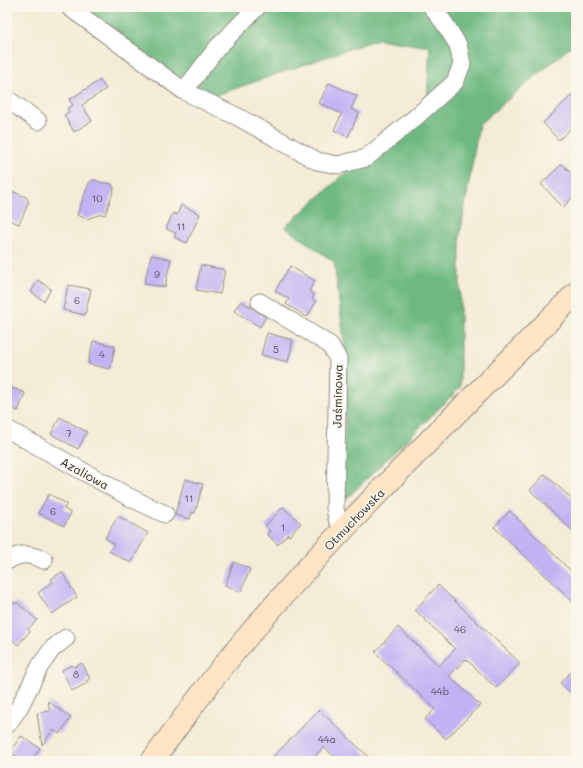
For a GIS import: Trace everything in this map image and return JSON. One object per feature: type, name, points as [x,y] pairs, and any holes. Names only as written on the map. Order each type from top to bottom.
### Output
[{"type":"main road","name":"Otmuchowska","points":[[152,761],[223,666],[291,586],[344,529],[576,293]]},
{"type":"street","points":[[69,7],[184,91],[238,117],[317,161],[338,165],[366,158],[418,116],[455,82],[462,64],[458,45],[432,7]]},
{"type":"street","points":[[184,91],[217,48],[257,7]]},
{"type":"street","points":[[7,99],[38,121]]},
{"type":"street","name":"Jaśminowa","points":[[260,302],[330,345],[338,360],[335,508],[337,519],[344,529]]},
{"type":"street","name":"Azaliowa","points":[[7,429],[131,498],[165,514]]},
{"type":"street","points":[[7,561],[14,557],[30,554],[44,560]]},
{"type":"street","points":[[7,725],[19,708],[40,666],[52,649],[66,638]]},
{"type":"green space","points":[[82,7],[576,7],[576,42],[479,124],[460,235],[460,388],[343,502],[346,356],[334,262],[285,227],[427,100],[430,47],[378,39],[205,99]]},
{"type":"building","points":[[100,80],[106,89],[82,105],[92,121],[74,132],[64,115],[69,112],[67,109],[73,105],[69,100]]},
{"type":"building","points":[[329,83],[357,96],[351,109],[359,113],[348,137],[334,130],[342,114],[319,103]]},
{"type":"building","points":[[576,91],[576,123],[559,140],[543,123]]},
{"type":"building","points":[[562,164],[576,178],[576,194],[563,207],[541,184]]},
{"type":"building","points":[[93,180],[112,184],[114,189],[105,215],[101,214],[87,219],[77,215],[89,183]]},
{"type":"building","points":[[7,189],[26,197],[29,202],[19,224],[7,219]]},
{"type":"building","points":[[181,205],[200,214],[187,243],[174,237],[176,233],[166,229],[173,213],[177,215]]},
{"type":"building","points":[[151,255],[171,259],[165,287],[144,284]]},
{"type":"building","points":[[201,265],[225,270],[220,294],[196,290]]},
{"type":"building","points":[[290,266],[315,281],[309,291],[314,295],[312,299],[316,302],[307,317],[286,304],[289,299],[275,291]]},
{"type":"building","points":[[38,280],[51,289],[44,301],[31,292]]},
{"type":"building","points":[[68,285],[91,289],[85,315],[63,310]]},
{"type":"building","points":[[241,301],[266,317],[260,327],[234,311]]},
{"type":"building","points":[[267,333],[293,340],[288,362],[261,355]]},
{"type":"building","points":[[93,341],[115,346],[110,369],[88,364]]},
{"type":"building","points":[[7,386],[25,393],[18,411],[7,407]]},
{"type":"building","points":[[60,417],[87,432],[78,449],[51,434]]},
{"type":"building","points":[[545,474],[576,503],[576,534],[530,490]]},
{"type":"building","points":[[185,479],[203,484],[195,513],[192,512],[190,519],[175,515]]},
{"type":"building","points":[[49,494],[67,504],[64,509],[71,513],[64,526],[38,513]]},
{"type":"building","points":[[283,507],[301,523],[278,545],[267,534],[270,531],[265,526]]},
{"type":"building","points":[[510,511],[576,576],[576,604],[494,527]]},
{"type":"building","points":[[118,516],[148,533],[131,563],[109,551],[114,544],[105,538]]},
{"type":"building","points":[[234,562],[250,569],[241,592],[225,585]]},
{"type":"building","points":[[62,572],[77,597],[52,614],[38,593],[53,582],[51,579]]},
{"type":"building","points":[[438,585],[520,663],[496,688],[466,659],[449,676],[480,705],[446,739],[425,719],[435,709],[375,652],[398,627],[439,666],[455,649],[415,610]]},
{"type":"building","points":[[12,603],[18,603],[37,620],[28,629],[30,631],[18,645],[7,635],[7,608]]},
{"type":"building","points":[[82,663],[90,679],[86,681],[87,683],[72,691],[62,670],[72,665],[74,667]]},
{"type":"building","points":[[576,667],[576,698],[560,683]]},
{"type":"building","points":[[48,701],[71,718],[59,734],[53,730],[42,745],[37,713],[50,711]]},
{"type":"building","points":[[319,710],[373,761],[339,761],[324,747],[310,761],[269,761]]},
{"type":"building","points":[[21,736],[40,748],[31,761],[24,761],[10,752]]}]
